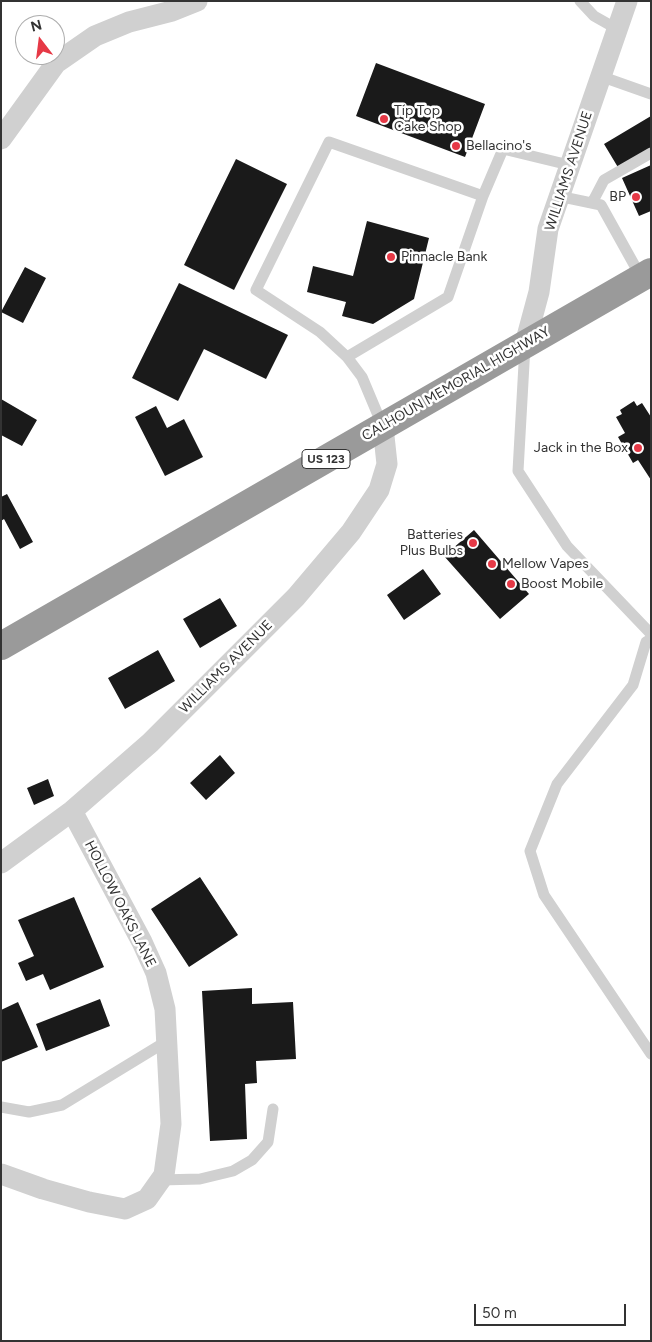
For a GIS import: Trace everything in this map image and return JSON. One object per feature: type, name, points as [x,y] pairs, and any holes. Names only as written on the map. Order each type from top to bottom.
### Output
[{"type":"highway","name":"CALHOUN MEMORIAL HIGHWAY","points":[[1,646],[646,275]]},
{"type":"street","points":[[1,139],[56,63],[95,36],[129,22],[172,11],[197,1]]},
{"type":"street","name":"WILLIAMS AVENUE","points":[[525,344],[539,292],[548,228],[626,1]]},
{"type":"street","name":"WILLIAMS AVENUE","points":[[1,863],[72,811],[150,743],[296,597],[351,532],[379,490],[387,464],[383,427]]},
{"type":"street","name":"HOLLOW OAKS LANE","points":[[1,1174],[43,1189],[89,1202],[125,1209],[146,1199],[164,1174],[171,1124],[165,1009],[156,973],[142,942],[72,811]]},
{"type":"lane","points":[[580,1],[594,16],[617,29]]},
{"type":"lane","points":[[600,76],[651,94]]},
{"type":"lane","points":[[383,427],[362,377],[347,357],[320,332],[256,290],[329,142],[483,196]]},
{"type":"lane","points":[[347,357],[448,297],[483,196],[503,149],[569,165]]},
{"type":"lane","points":[[592,203],[604,180],[651,154]]},
{"type":"lane","points":[[558,196],[601,205],[646,275]]},
{"type":"lane","points":[[525,344],[518,470],[567,546],[651,634]]},
{"type":"lane","points":[[651,639],[646,642],[633,684],[557,784],[530,851],[544,895],[651,1054]]},
{"type":"lane","points":[[1,1107],[29,1112],[62,1105],[167,1041]]},
{"type":"lane","points":[[160,1180],[200,1179],[233,1172],[252,1160],[268,1142],[274,1109]]},
{"type":"building","points":[[376,63],[485,104],[465,157],[356,116]]},
{"type":"building","points":[[651,116],[651,150],[619,169],[604,144]]},
{"type":"building","points":[[236,159],[287,184],[234,290],[184,265]]},
{"type":"building","points":[[651,165],[651,211],[639,216],[622,178]]},
{"type":"building","name":"Pinnacle Bank","points":[[367,221],[429,238],[414,299],[373,324],[342,316],[346,302],[307,292],[313,266],[353,276]]},
{"type":"building","points":[[25,267],[46,278],[23,323],[1,312]]},
{"type":"building","points":[[179,283],[288,335],[266,379],[204,349],[178,401],[132,378]]},
{"type":"building","points":[[1,399],[37,420],[22,446],[1,435]]},
{"type":"building","name":"Jack in the Box","points":[[634,401],[637,406],[642,403],[651,417],[651,480],[638,460],[633,463],[618,437],[625,433],[616,417],[622,414],[620,410]]},
{"type":"building","points":[[156,406],[167,428],[184,419],[203,457],[165,476],[135,417]]},
{"type":"building","points":[[7,494],[33,542],[20,549],[4,519],[1,521],[1,497]]},
{"type":"building","points":[[474,530],[529,594],[500,619],[444,556]]},
{"type":"building","points":[[423,569],[441,594],[404,620],[387,595]]},
{"type":"building","points":[[220,598],[237,626],[200,648],[183,619]]},
{"type":"building","points":[[158,650],[175,681],[125,709],[108,678]]},
{"type":"building","points":[[220,755],[235,773],[206,800],[190,783]]},
{"type":"building","points":[[48,779],[54,796],[34,805],[27,788]]},
{"type":"building","points":[[200,877],[238,935],[189,967],[151,909]]},
{"type":"building","points":[[74,897],[104,967],[50,990],[43,974],[26,981],[18,963],[34,956],[18,920]]},
{"type":"building","points":[[252,988],[252,1004],[293,1002],[296,1059],[256,1061],[257,1083],[245,1084],[247,1139],[210,1141],[202,991]]},
{"type":"building","points":[[100,999],[110,1026],[46,1051],[36,1024]]},
{"type":"building","points":[[18,1002],[38,1047],[1,1062],[1,1010]]},
{"type":"place","name":"Tip Top Cake Shop","points":[[384,119]]},
{"type":"place","name":"Bellacino's","points":[[456,146]]},
{"type":"place","name":"BP","points":[[636,197]]},
{"type":"place","name":"Pinnacle Bank","points":[[391,257]]},
{"type":"place","name":"Jack in the Box","points":[[638,448]]},
{"type":"place","name":"Batteries Plus Bulbs","points":[[473,543]]},
{"type":"place","name":"Mellow Vapes","points":[[492,564]]},
{"type":"place","name":"Boost Mobile","points":[[511,584]]}]
